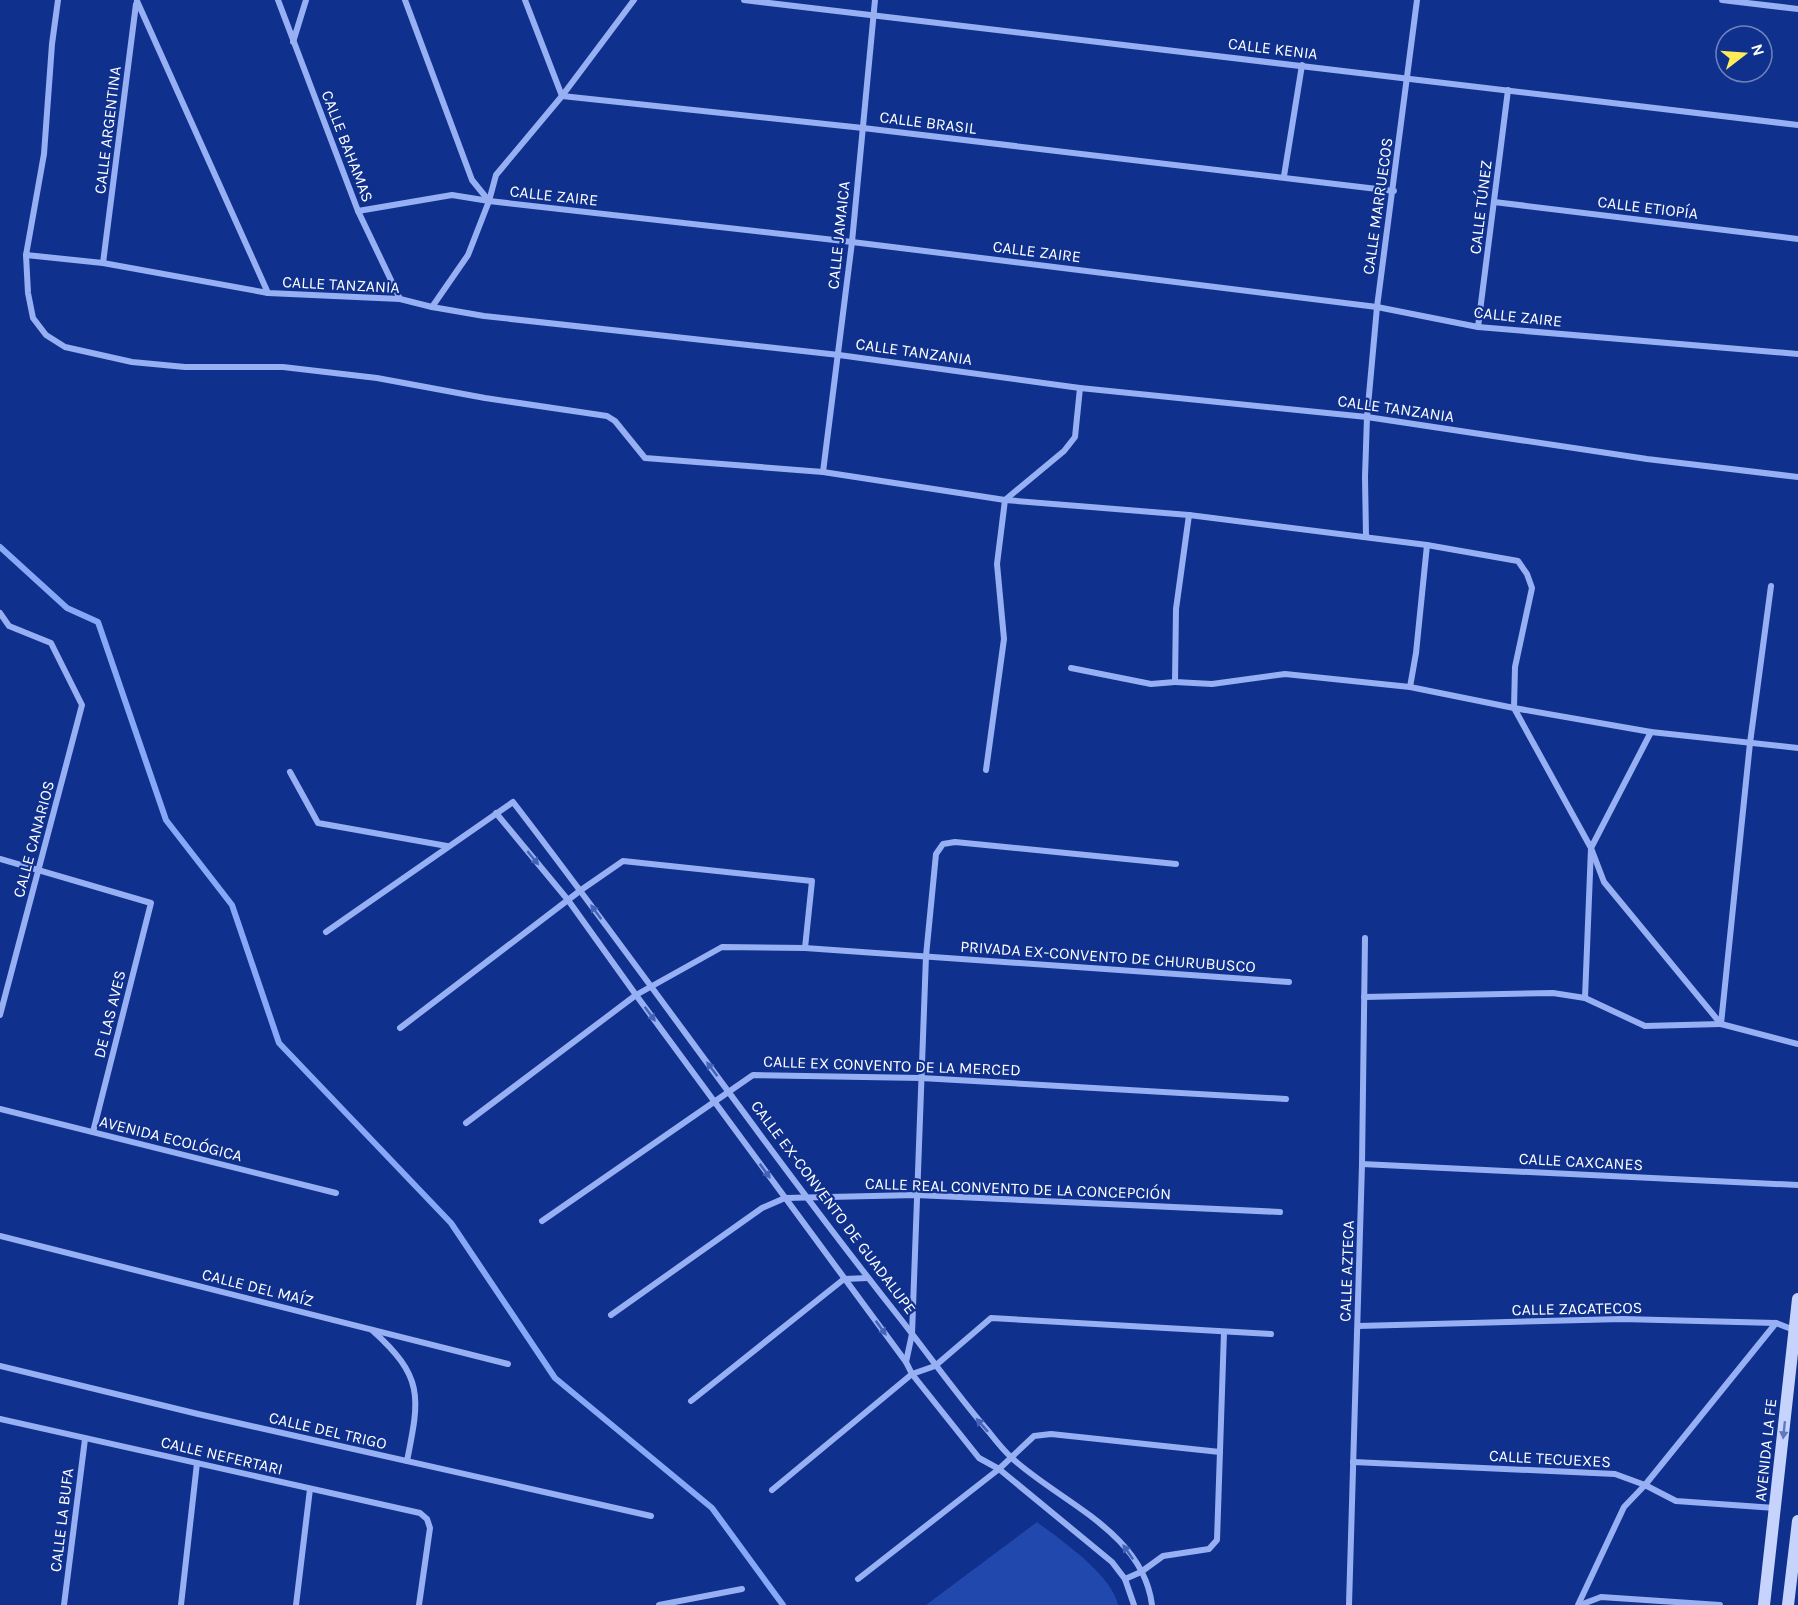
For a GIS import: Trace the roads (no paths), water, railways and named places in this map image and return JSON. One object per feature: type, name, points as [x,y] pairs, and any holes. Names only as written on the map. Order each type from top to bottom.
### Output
[{"type":"street","points":[[58,0],[52,44],[44,154],[26,255],[28,293],[33,318],[46,335],[66,347],[132,362],[185,367],[283,367],[377,378],[485,398],[607,416],[615,421],[645,458],[823,472],[1005,500],[1189,515],[1366,536],[1518,561],[1527,574],[1532,588],[1515,667],[1514,708],[1592,848],[1604,882],[1721,1024]]},
{"type":"street","name":"CALLE BAHAMAS","points":[[278,0],[358,211],[400,299]]},
{"type":"street","points":[[293,42],[306,0]]},
{"type":"street","name":"CALLE ZAIRE","points":[[405,0],[472,180],[489,201],[852,242],[1377,307],[1478,327],[1798,354]]},
{"type":"street","points":[[525,0],[562,96]]},
{"type":"street","points":[[432,308],[468,255],[489,201],[496,175],[562,96],[634,0]]},
{"type":"street","name":"CALLE KENIA","points":[[744,0],[1798,125]]},
{"type":"street","name":"CALLE JAMAICA","points":[[823,472],[852,242],[875,0]]},
{"type":"street","name":"CALLE MARRUECOS","points":[[1366,536],[1367,417],[1377,307],[1394,191],[1417,0]]},
{"type":"street","points":[[1722,0],[1798,9]]},
{"type":"street","points":[[137,1],[268,293]]},
{"type":"street","name":"CALLE ARGENTINA","points":[[103,263],[137,1]]},
{"type":"street","points":[[1284,176],[1302,65]]},
{"type":"street","name":"CALLE TÚNEZ","points":[[1478,327],[1508,90]]},
{"type":"street","name":"CALLE BRASIL","points":[[562,96],[1284,176],[1394,191]]},
{"type":"street","points":[[358,211],[452,195],[489,201]]},
{"type":"street","name":"CALLE ETIOPÍA","points":[[1494,202],[1798,239]]},
{"type":"street","name":"CALLE TANZANIA","points":[[26,255],[103,263],[268,293],[400,299],[432,308],[484,316],[839,355],[1080,387],[1367,417],[1647,459],[1798,477]]},
{"type":"street","points":[[986,770],[1004,639],[997,564],[1005,500],[1064,451],[1075,437],[1080,387]]},
{"type":"street","points":[[1175,682],[1176,609],[1189,515]]},
{"type":"street","points":[[1410,687],[1416,653],[1427,545]]},
{"type":"street","points":[[1721,1024],[1750,742],[1771,586]]},
{"type":"street","name":"CALLE CANARIOS","points":[[0,613],[9,626],[51,643],[82,705],[0,1015]]},
{"type":"street","points":[[1071,669],[1151,684],[1175,682],[1212,684],[1285,674],[1410,687],[1651,732],[1798,748]]},
{"type":"street","points":[[1585,998],[1592,848],[1651,732]]},
{"type":"street","points":[[290,772],[318,823],[447,846]]},
{"type":"street","name":"CALLE EX-CONVENTO DE GUADALUPE","points":[[1134,1605],[1125,1579],[1099,1549],[999,1469],[979,1458],[912,1374],[906,1362],[568,900],[496,813],[513,802],[935,1366],[1011,1458],[1119,1540],[1141,1572],[1152,1605]]},
{"type":"street","points":[[326,932],[496,813]]},
{"type":"street","points":[[906,1362],[912,1334],[926,956],[936,854],[942,844],[955,842],[1176,864]]},
{"type":"street","points":[[0,859],[39,869]]},
{"type":"street","points":[[400,1028],[581,890],[623,861],[812,881],[805,948]]},
{"type":"street","name":"DE LAS AVES","points":[[39,869],[151,903],[93,1132]]},
{"type":"street","name":"CALLE AZTECA","points":[[1349,1605],[1362,1164],[1365,938]]},
{"type":"street","name":"PRIVADA EX-CONVENTO DE CHURUBUSCO","points":[[466,1123],[636,995],[722,947],[805,948],[1289,982]]},
{"type":"street","points":[[1364,997],[1553,993],[1585,998],[1645,1026],[1721,1024],[1798,1044]]},
{"type":"street","name":"CALLE EX CONVENTO DE LA MERCED","points":[[542,1221],[753,1075],[921,1078],[1286,1099]]},
{"type":"street","name":"AVENIDA ECOLÓGICA","points":[[0,1109],[336,1193]]},
{"type":"street","name":"CALLE CAXCANES","points":[[1362,1164],[1798,1185]]},
{"type":"street","name":"CALLE REAL CONVENTO DE LA CONCEPCIÓN","points":[[611,1315],[762,1208],[785,1198],[916,1195],[1280,1212]]},
{"type":"street","name":"CALLE DEL MAÍZ","points":[[0,1236],[508,1364]]},
{"type":"street","points":[[691,1401],[844,1279],[868,1278]]},
{"type":"street","name":"AVENIDA LA FE","points":[[1764,1605],[1797,1331],[1798,1299]]},
{"type":"street","points":[[772,1490],[912,1374],[935,1366],[991,1317],[1271,1334]]},
{"type":"street","name":"CALLE ZACATECOS","points":[[1358,1326],[1622,1320],[1776,1323],[1797,1331]]},
{"type":"street","points":[[1579,1605],[1624,1507],[1645,1485],[1776,1323]]},
{"type":"street","points":[[372,1329],[393,1348],[407,1368],[415,1390],[417,1412],[407,1461]]},
{"type":"street","points":[[1125,1579],[1141,1572],[1163,1556],[1209,1549],[1217,1540],[1224,1332]]},
{"type":"street","name":"CALLE DEL TRIGO","points":[[0,1366],[198,1414],[651,1516]]},
{"type":"street","name":"CALLE NEFERTARI","points":[[0,1419],[420,1513],[427,1520],[430,1528],[419,1605]]},
{"type":"street","points":[[858,1579],[999,1469],[1034,1436],[1052,1434],[1220,1452]]},
{"type":"street","name":"CALLE LA BUFA","points":[[64,1605],[85,1439]]},
{"type":"street","name":"CALLE TECUEXES","points":[[1353,1462],[1615,1474],[1645,1485],[1676,1501],[1776,1508]]},
{"type":"street","points":[[181,1605],[197,1463]]},
{"type":"street","points":[[296,1605],[310,1489]]},
{"type":"street","points":[[1788,1605],[1798,1521]]},
{"type":"street","points":[[659,1605],[742,1589]]},
{"type":"street","points":[[1579,1605],[1601,1597],[1720,1605]]},
{"type":"waterway","points":[[0,547],[67,608],[98,622],[166,820],[232,905],[279,1043],[451,1223],[555,1378],[712,1508],[783,1605]]}]
